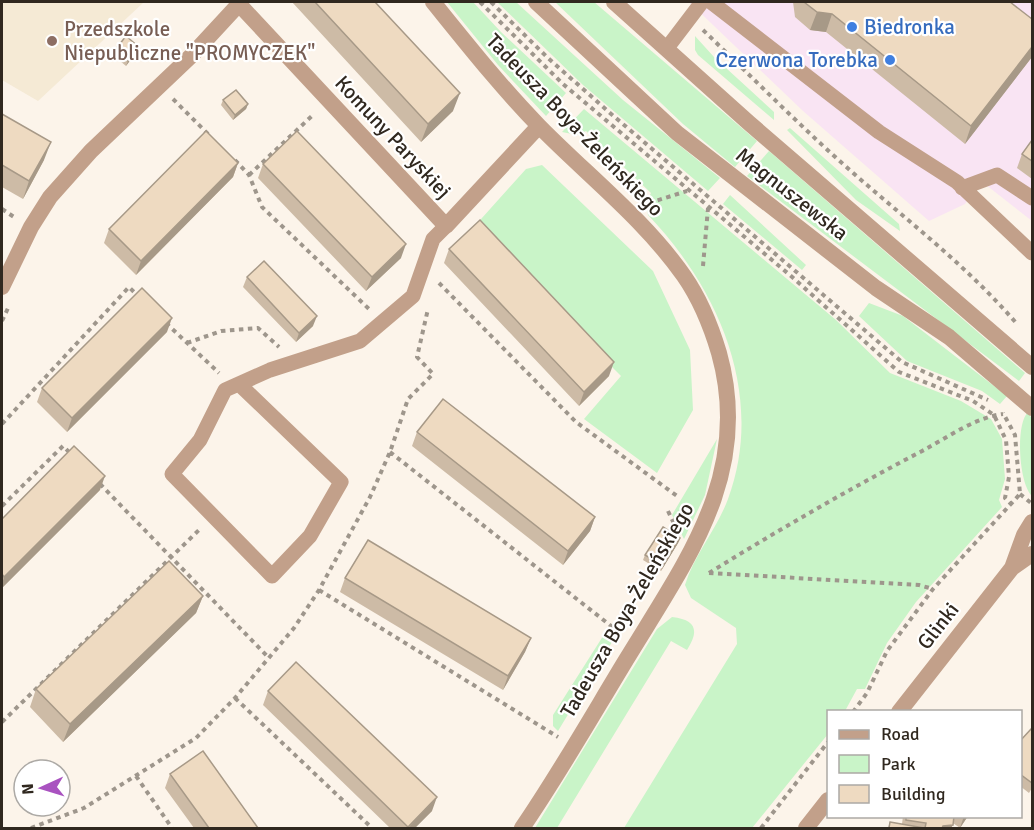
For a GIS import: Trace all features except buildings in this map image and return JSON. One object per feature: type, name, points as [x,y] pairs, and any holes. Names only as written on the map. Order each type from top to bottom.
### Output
[{"type":"street","name":"Tadeusza Boya-Żeleńskiego","points":[[433,2],[489,71],[539,126],[626,210],[675,263],[694,292],[714,335],[729,401],[728,442],[716,496],[708,515],[636,644],[522,828]]},
{"type":"street","name":"Magnuszewska","points":[[536,2],[677,133],[876,288],[949,337],[1032,408]]},
{"type":"street","name":"Magnuszewska","points":[[614,2],[755,129],[1032,367]]},
{"type":"street","name":"Komuny Paryskiej","points":[[2,287],[31,227],[50,197],[91,151],[160,86],[238,3],[446,226],[539,126]]},
{"type":"street","name":"Glinki","points":[[1012,568],[1024,535],[1032,522]]},
{"type":"street","name":"Glinki","points":[[900,710],[1012,568],[1032,554]]},
{"type":"street","points":[[806,828],[827,801]]},
{"type":"lane","points":[[667,48],[702,2]]},
{"type":"lane","points":[[711,2],[879,132],[962,188],[1032,253]]},
{"type":"lane","points":[[962,188],[997,175],[1032,198]]},
{"type":"lane","points":[[235,386],[341,482],[310,536],[272,576],[172,474],[200,440],[225,390],[235,386],[296,362],[360,341],[413,296],[433,239],[446,226]]},
{"type":"path","points":[[480,2],[563,84],[835,314],[899,372],[958,395],[984,407],[994,415],[1006,440],[1009,477],[1005,495],[1018,510]]},
{"type":"path","points":[[491,2],[548,58],[610,113],[902,363],[972,391],[994,404]]},
{"type":"path","points":[[690,17],[748,76],[852,172],[986,288],[1021,329]]},
{"type":"path","points":[[160,86],[209,135]]},
{"type":"path","points":[[249,175],[328,100]]},
{"type":"path","points":[[233,159],[249,175],[262,207],[382,322]]},
{"type":"path","points":[[694,292],[705,255],[708,207]]},
{"type":"path","points":[[436,279],[576,422],[677,496]]},
{"type":"path","points":[[2,424],[129,287],[145,303]]},
{"type":"path","points":[[2,321],[12,301]]},
{"type":"path","points":[[162,319],[235,386]]},
{"type":"path","points":[[187,343],[221,331],[258,328],[296,362]]},
{"type":"path","points":[[999,409],[1015,435],[1020,494],[1032,504]]},
{"type":"path","points":[[709,573],[844,492],[994,415],[1005,414]]},
{"type":"path","points":[[2,506],[63,446],[80,463]]},
{"type":"path","points":[[390,452],[602,621],[636,644]]},
{"type":"path","points":[[96,480],[269,658]]},
{"type":"path","points":[[854,710],[867,693],[887,651],[933,589],[1020,494]]},
{"type":"path","points":[[668,511],[683,541]]},
{"type":"path","points":[[2,722],[170,557],[215,518]]},
{"type":"path","points":[[702,569],[709,573],[918,585],[933,589]]},
{"type":"path","points":[[320,590],[573,747]]},
{"type":"path","points":[[235,698],[372,828]]},
{"type":"path","points":[[761,828],[827,743]]},
{"type":"path","points":[[136,776],[172,828]]},
{"type":"shaded area","name":"Przedszkole Niepubliczne \"PROMYCZEK\"","points":[[2,2],[144,2],[38,101],[2,80]]},
{"type":"shaded area","points":[[689,2],[1032,2],[1032,221],[981,181],[965,204],[929,221],[803,111]]},
{"type":"green space","points":[[447,2],[473,2],[501,32],[566,93],[546,116],[498,65]]},
{"type":"green space","points":[[497,2],[516,2],[623,100],[720,178],[708,191],[583,85]]},
{"type":"green space","points":[[555,2],[594,2],[757,141],[735,167],[683,124]]},
{"type":"green space","points":[[695,36],[714,57],[774,112],[774,120],[698,55],[695,50]]},
{"type":"green space","points":[[584,109],[836,320],[890,373],[961,401],[991,419],[1002,439],[1005,479],[999,500],[1002,507],[916,602],[887,643],[865,689],[857,689],[846,710],[827,710],[827,735],[752,828],[624,828],[737,644],[736,628],[691,598],[685,585],[728,499],[738,460],[742,422],[738,383],[729,346],[715,310],[696,276],[648,215],[646,203],[651,193],[586,131],[577,135],[562,132]]},
{"type":"green space","points":[[790,128],[899,224],[900,231],[856,200],[787,130]]},
{"type":"green space","points":[[769,151],[1025,373],[1019,381],[747,176]]},
{"type":"green space","points":[[542,165],[653,271],[690,350],[693,410],[657,473],[584,419],[621,376],[473,228],[526,169]]},
{"type":"green space","points":[[730,195],[806,265],[802,270],[723,204]]},
{"type":"green space","points":[[869,303],[903,316],[1007,396],[1000,404],[982,391],[907,361],[859,316]]},
{"type":"green space","points":[[1028,412],[1032,419],[1032,496],[1024,480],[1020,454],[1021,429]]},
{"type":"green space","points":[[717,439],[705,495],[684,539],[672,515]]},
{"type":"green space","points":[[672,617],[687,621],[693,628],[693,637],[687,650],[671,641],[557,828],[535,828],[657,629]]},
{"type":"green space","points":[[605,633],[615,637],[558,731],[553,726],[553,715]]},
{"type":"place","name":"Biedronka","points":[[852,27]]},
{"type":"place","name":"Przedszkole Niepubliczne \"PROMYCZEK\"","points":[[52,41]]},
{"type":"place","name":"Czerwona Torebka","points":[[890,60]]}]
